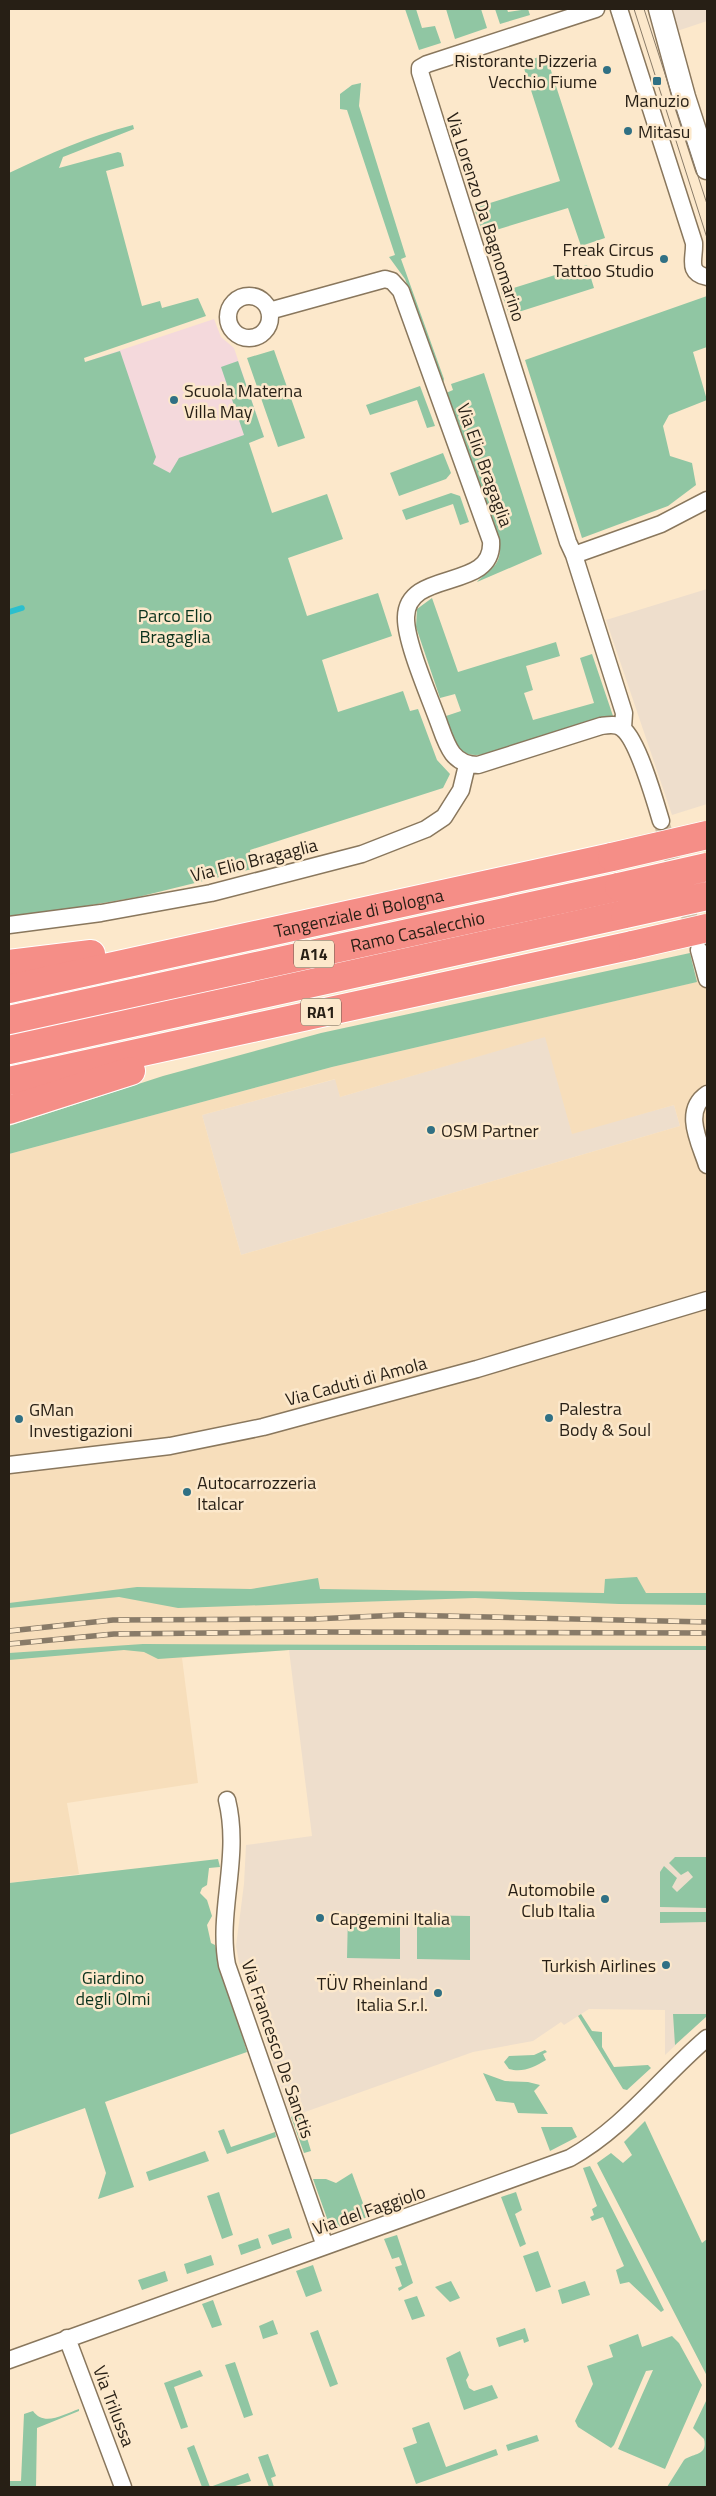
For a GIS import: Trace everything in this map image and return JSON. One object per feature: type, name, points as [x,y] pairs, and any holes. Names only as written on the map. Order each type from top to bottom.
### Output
[{"type":"highway","name":"Tangenziale di Bologna","points":[[9,989],[612,857],[707,834]]},
{"type":"highway","name":"Ramo Casalecchio","points":[[9,1020],[707,867]]},
{"type":"highway","name":"Ramo Casalecchio","points":[[9,1050],[707,896]]},
{"type":"highway","points":[[9,964],[357,912]]},
{"type":"highway","name":"RA1","points":[[9,1081],[633,945],[703,939]]},
{"type":"highway","points":[[9,1110],[108,1078],[386,998]]},
{"type":"main road","points":[[660,9],[684,97],[707,168]]},
{"type":"street","name":"Via Lorenzo Da Bagnomarino","points":[[574,555],[568,542],[420,68],[427,64],[596,9]]},
{"type":"street","points":[[619,9],[694,243],[691,263],[696,272],[707,276]]},
{"type":"street","name":"Via Elio Bragaglia","points":[[9,925],[101,913],[211,893],[362,854],[426,830],[444,816],[461,790],[467,764],[458,760],[446,744],[416,658],[406,617],[410,602],[422,592],[472,573],[485,564],[490,557],[491,541],[401,291],[392,281],[385,279],[269,312]]},
{"type":"street","points":[[661,821],[635,746],[623,728],[624,714],[574,555],[661,524],[707,500]]},
{"type":"street","points":[[467,764],[487,763],[601,726],[613,725],[623,728]]},
{"type":"street","points":[[703,939],[707,979]]},
{"type":"street","points":[[707,1094],[699,1102],[694,1113],[694,1122],[707,1165]]},
{"type":"street","name":"Via Caduti di Amola","points":[[9,1465],[81,1458],[180,1444],[264,1427],[478,1369],[707,1300]]},
{"type":"street","name":"Via Francesco De Sanctis","points":[[227,1800],[233,1851],[224,1945],[227,1965],[325,2246]]},
{"type":"street","name":"Via del Faggiolo","points":[[9,2360],[570,2158],[591,2146],[625,2117],[707,2038]]},
{"type":"street","name":"Via Trilussa","points":[[67,2338],[123,2487]]},
{"type":"shaded area","points":[[670,9],[707,9],[707,21],[677,31]]},
{"type":"shaded area","name":"Scuola Materna Villa May","points":[[214,319],[221,337],[234,348],[264,437],[248,443],[214,496],[115,458],[85,362]]},
{"type":"shaded area","points":[[707,589],[707,804],[672,815],[606,620]]},
{"type":"shaded area","points":[[707,971],[707,1650],[289,1650],[182,1658],[198,1783],[67,1803],[79,1874],[9,1883],[9,1154],[332,1067],[696,982],[694,974]],"holes":[[[545,1037],[572,1134],[674,1105],[680,1126],[241,1255],[202,1115],[335,1079],[340,1097]]]},
{"type":"shaded area","points":[[546,1036],[572,1133],[674,1105],[680,1126],[241,1255],[202,1115],[336,1079],[340,1097]]},
{"type":"shaded area","points":[[289,1650],[707,1650],[707,2016],[665,2055],[665,2010],[589,2009],[564,2025],[561,2022],[533,2041],[473,2052],[291,2117],[239,1962],[236,1946],[244,1884],[246,1845],[312,1836]]},
{"type":"green space","points":[[405,9],[416,9],[422,28],[435,26],[441,43],[419,50]]},
{"type":"green space","points":[[446,9],[481,9],[487,28],[455,39]]},
{"type":"green space","points":[[495,9],[507,9],[508,12],[528,9],[530,15],[500,24]]},
{"type":"green space","points":[[546,55],[605,238],[581,246],[568,208],[483,234],[474,208],[560,181],[522,62]]},
{"type":"green space","points":[[361,83],[359,106],[406,257],[401,259],[444,379],[443,383],[405,279],[389,257],[395,255],[347,110],[340,109],[340,94],[352,85]]},
{"type":"green space","name":"Parco Elio Bragaglia","points":[[133,125],[134,129],[63,157],[59,168],[118,152],[121,153],[124,166],[106,171],[142,306],[160,301],[162,308],[198,298],[206,316],[84,358],[85,362],[120,351],[156,457],[153,464],[170,473],[179,458],[244,435],[221,367],[238,361],[264,437],[249,443],[272,513],[327,494],[343,539],[288,558],[307,616],[378,593],[392,636],[322,660],[338,712],[403,691],[410,711],[418,709],[437,760],[450,774],[443,788],[250,850],[252,869],[138,897],[68,909],[9,916],[9,173],[101,134]]},
{"type":"green space","points":[[587,265],[594,288],[509,315],[501,292]]},
{"type":"green space","points":[[707,296],[707,347],[693,352],[707,400],[669,415],[663,426],[670,456],[692,463],[696,485],[668,506],[582,538],[525,360]]},
{"type":"green space","points":[[274,350],[305,438],[278,447],[247,358]]},
{"type":"green space","points":[[484,373],[542,554],[477,582],[496,564],[500,549],[446,393],[453,390],[451,384]]},
{"type":"green space","points":[[420,386],[435,426],[427,428],[417,400],[370,415],[366,405]]},
{"type":"green space","points":[[443,453],[451,473],[446,479],[399,496],[390,473]]},
{"type":"green space","points":[[451,493],[460,496],[469,522],[460,525],[453,504],[406,520],[402,510]]},
{"type":"green space","points":[[432,598],[458,672],[556,642],[560,656],[526,666],[533,690],[524,693],[533,720],[594,703],[580,658],[592,654],[613,716],[485,754],[475,755],[462,751],[454,740],[446,716],[461,711],[455,694],[440,698],[416,627],[417,609]]},
{"type":"green space","points":[[690,953],[697,982],[332,1067],[9,1154],[9,1126],[163,1076],[321,1033]]},
{"type":"green space","points":[[637,1577],[646,1593],[707,1593],[707,1605],[619,1604],[475,1598],[178,1608],[119,1597],[9,1608],[9,1603],[137,1587],[251,1589],[318,1578],[320,1589],[604,1593],[605,1579]]},
{"type":"green space","points":[[143,1644],[707,1646],[707,1650],[289,1650],[158,1659],[144,1652],[124,1650],[9,1660],[9,1653]]},
{"type":"green space","points":[[675,1857],[707,1857],[707,1908],[660,1907],[660,1872],[664,1866],[677,1878],[672,1887],[677,1892],[693,1877],[688,1871],[681,1875],[669,1863]]},
{"type":"green space","name":"Giardino degli Olmi","points":[[218,1859],[220,1867],[209,1868],[207,1885],[202,1888],[200,1893],[207,1900],[212,1916],[207,1925],[211,1943],[215,1945],[247,2052],[105,2102],[134,2187],[98,2199],[106,2173],[85,2108],[9,2135],[9,1883]]},
{"type":"green space","points":[[660,1912],[707,1912],[707,1922],[660,1923]]},
{"type":"green space","points":[[348,1914],[400,1914],[400,1959],[347,1958]]},
{"type":"green space","points":[[417,1915],[470,1916],[470,1960],[417,1959]]},
{"type":"green space","points":[[581,2014],[592,2031],[602,2032],[602,2047],[614,2067],[648,2065],[651,2068],[627,2090],[623,2089],[578,2016]]},
{"type":"green space","points":[[673,2014],[707,2014],[707,2016],[675,2045]]},
{"type":"green space","points":[[545,2050],[547,2052],[543,2054],[546,2060],[528,2069],[509,2069],[504,2062],[509,2056],[534,2055]]},
{"type":"green space","points":[[483,2073],[505,2081],[528,2082],[540,2085],[534,2091],[548,2114],[518,2113],[514,2103],[496,2101]]},
{"type":"green space","points":[[304,2112],[310,2129],[305,2131],[311,2151],[304,2153],[291,2117]]},
{"type":"green space","points":[[645,2121],[702,2243],[707,2239],[707,2376],[597,2163],[611,2153],[623,2163],[632,2155],[624,2142]]},
{"type":"green space","points":[[541,2127],[572,2127],[577,2137],[550,2151]]},
{"type":"green space","points":[[224,2129],[231,2147],[275,2132],[276,2137],[227,2154],[218,2131]]},
{"type":"green space","points":[[205,2151],[209,2161],[149,2181],[146,2172]]},
{"type":"green space","points":[[590,2166],[664,2310],[661,2312],[629,2282],[620,2284],[616,2270],[624,2266],[603,2217],[592,2221],[590,2217],[594,2215],[592,2209],[597,2206],[583,2168]]},
{"type":"green space","points":[[352,2173],[368,2217],[333,2229],[329,2224],[313,2179],[326,2179],[336,2183]]},
{"type":"green space","points":[[219,2192],[233,2235],[222,2239],[207,2196]]},
{"type":"green space","points":[[516,2192],[522,2210],[515,2214],[526,2244],[520,2247],[501,2197]]},
{"type":"green space","points":[[289,2228],[292,2238],[272,2245],[268,2235]]},
{"type":"green space","points":[[397,2235],[413,2283],[399,2291],[398,2288],[402,2286],[395,2267],[402,2265],[399,2257],[392,2259],[384,2239]]},
{"type":"green space","points":[[258,2238],[261,2248],[241,2255],[238,2245]]},
{"type":"green space","points":[[538,2251],[551,2287],[536,2292],[523,2256]]},
{"type":"green space","points":[[211,2255],[214,2265],[187,2274],[184,2264]]},
{"type":"green space","points":[[313,2265],[322,2291],[306,2297],[296,2271]]},
{"type":"green space","points":[[165,2271],[168,2281],[142,2290],[138,2280]]},
{"type":"green space","points":[[451,2281],[460,2298],[450,2302],[435,2287]]},
{"type":"green space","points":[[585,2281],[590,2295],[562,2304],[558,2290]]},
{"type":"green space","points":[[417,2296],[425,2316],[412,2320],[404,2300]]},
{"type":"green space","points":[[213,2300],[222,2325],[212,2328],[202,2304]]},
{"type":"green space","points":[[273,2320],[278,2334],[263,2339],[259,2326]]},
{"type":"green space","points":[[525,2328],[529,2341],[524,2343],[523,2339],[499,2347],[496,2338]]},
{"type":"green space","points":[[318,2330],[338,2384],[330,2387],[310,2333]]},
{"type":"green space","points":[[638,2334],[642,2347],[672,2336],[679,2343],[702,2385],[665,2469],[618,2449],[653,2370],[646,2371],[611,2448],[578,2427],[575,2421],[593,2384],[587,2366],[613,2357],[609,2345]]},
{"type":"green space","points":[[460,2351],[469,2375],[466,2380],[469,2388],[474,2391],[492,2385],[498,2398],[464,2410],[446,2358]]},
{"type":"green space","points":[[235,2362],[253,2415],[244,2418],[225,2365]]},
{"type":"green space","points":[[200,2370],[203,2376],[174,2387],[188,2427],[181,2429],[164,2383]]},
{"type":"green space","points":[[707,2399],[707,2487],[667,2487],[684,2460],[699,2453],[704,2448],[704,2439],[693,2428]]},
{"type":"green space","points":[[79,2409],[79,2411],[37,2428],[36,2487],[9,2487],[9,2481],[21,2481],[24,2414],[33,2411],[38,2416],[48,2419]]},
{"type":"green space","points":[[429,2422],[446,2467],[496,2449],[498,2455],[416,2484],[403,2448],[417,2443],[412,2428]]},
{"type":"green space","points":[[537,2435],[539,2441],[508,2451],[506,2445]]},
{"type":"green space","points":[[194,2445],[210,2487],[202,2487],[187,2448]]},
{"type":"green space","points":[[268,2454],[276,2476],[271,2478],[274,2487],[269,2487],[258,2457]]},
{"type":"green space","points":[[248,2473],[251,2481],[232,2487],[210,2487]]},
{"type":"waterway","points":[[9,612],[22,608]]},
{"type":"tunnel","points":[[661,821],[696,939]]},
{"type":"tram line","points":[[634,9],[707,238]]},
{"type":"tram line","points":[[644,9],[707,204]]},
{"type":"railway","points":[[9,1631],[113,1620],[314,1619],[401,1615],[707,1622]]},
{"type":"railway","points":[[9,1644],[114,1634],[316,1632],[707,1633]]},
{"type":"place","name":"Ristorante Pizzeria Vecchio Fiume","points":[[607,70]]},
{"type":"place","name":"Manuzio","points":[[657,81]]},
{"type":"place","name":"Mitasu","points":[[628,131]]},
{"type":"place","name":"Freak Circus Tattoo Studio","points":[[664,259]]},
{"type":"place","name":"Scuola Materna Villa May","points":[[174,400]]},
{"type":"place","name":"OSM Partner","points":[[431,1130]]},
{"type":"place","name":"Palestra Body & Soul","points":[[549,1418]]},
{"type":"place","name":"GMan Investigazioni","points":[[19,1419]]},
{"type":"place","name":"Autocarrozzeria Italcar","points":[[187,1492]]},
{"type":"place","name":"Automobile Club Italia","points":[[605,1899]]},
{"type":"place","name":"Capgemini Italia","points":[[320,1918]]},
{"type":"place","name":"Turkish Airlines","points":[[666,1965]]},
{"type":"place","name":"TÜV Rheinland Italia S.r.l.","points":[[438,1993]]}]
